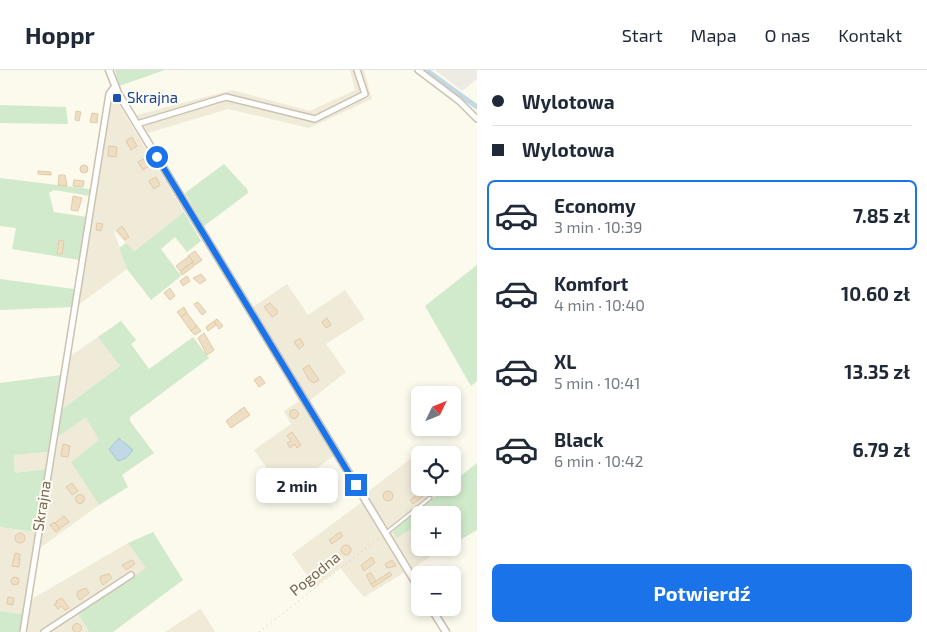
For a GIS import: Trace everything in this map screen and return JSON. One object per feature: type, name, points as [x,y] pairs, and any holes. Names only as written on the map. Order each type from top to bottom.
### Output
[{"type":"street","points":[[109,70],[115,86],[137,124],[411,575]]},
{"type":"street","points":[[137,124],[226,97],[315,119],[365,94],[357,70]]},
{"type":"street","points":[[418,70],[459,101],[477,119]]},
{"type":"street","name":"Skrajna","points":[[23,632],[100,142],[109,94],[115,86]]},
{"type":"street","points":[[44,632],[131,575]]},
{"type":"street","points":[[436,616],[446,632]]},
{"type":"lane","points":[[386,534],[430,498]]},
{"type":"path","name":"Pogodna","points":[[259,632],[386,534]]},
{"type":"shaded area","points":[[350,70],[364,70],[372,99],[309,128],[228,109],[148,133],[137,115],[232,90],[310,111],[355,90]]},
{"type":"shaded area","points":[[435,70],[477,70],[477,79],[462,91]]},
{"type":"shaded area","points":[[110,90],[184,212],[133,251],[113,229],[127,269],[77,306]]},
{"type":"shaded area","points":[[287,284],[308,315],[345,290],[365,319],[326,344],[346,372],[304,405],[335,455],[284,492],[254,450],[291,424],[284,411],[299,401],[254,323],[253,307]]},
{"type":"shaded area","points":[[98,337],[120,366],[61,410],[69,357]]},
{"type":"shaded area","points":[[86,416],[99,440],[71,462],[99,505],[40,548],[30,600],[128,543],[147,568],[78,614],[89,632],[24,632],[23,614],[0,611],[0,527],[34,532],[46,469],[15,473],[14,455],[49,452],[55,439]]},
{"type":"shaded area","points":[[411,458],[411,496],[436,496],[423,506],[411,506],[411,516],[399,525],[398,537],[411,529],[411,556],[432,556],[415,566],[411,566],[411,569],[364,597],[340,568],[315,587],[292,554],[362,502],[369,491]]},
{"type":"shaded area","points":[[200,609],[215,632],[165,632]]},
{"type":"green space","points":[[115,70],[165,70],[119,86]]},
{"type":"green space","points":[[0,105],[66,107],[68,124],[0,123]]},
{"type":"green space","points":[[224,164],[247,189],[248,193],[204,226],[185,193]]},
{"type":"green space","points":[[0,178],[90,189],[90,196],[54,190],[49,193],[54,212],[87,217],[79,260],[12,249],[16,228],[0,226]]},
{"type":"green space","points":[[184,212],[201,241],[187,252],[175,237],[161,249],[181,276],[151,300],[127,269],[119,248],[126,243],[134,251]]},
{"type":"green space","points":[[477,265],[477,381],[471,386],[425,306]]},
{"type":"green space","points":[[0,279],[74,289],[72,307],[0,310]]},
{"type":"green space","points":[[121,321],[136,340],[131,344],[149,369],[193,337],[209,358],[130,417],[130,421],[154,453],[122,475],[128,487],[99,505],[71,462],[99,440],[86,417],[55,439],[49,452],[14,455],[15,473],[46,469],[34,532],[0,527],[0,383],[61,375],[56,410],[61,410],[120,366],[98,337]],"holes":[[[122,439],[131,452],[122,460],[116,458],[110,449],[115,442]]]},
{"type":"green space","points":[[477,463],[477,530],[461,539],[461,506],[423,506],[436,496],[461,496],[461,476]]},
{"type":"green space","points":[[411,516],[411,529],[397,538],[393,532]]},
{"type":"green space","points":[[153,532],[183,580],[113,632],[89,632],[78,614],[146,568],[128,543]]},
{"type":"green space","points":[[0,611],[23,614],[26,617],[24,632],[0,632]]},
{"type":"water","points":[[119,438],[133,450],[126,458],[118,461],[109,449]]},
{"type":"building","points":[[76,111],[81,112],[79,121],[75,120]]},
{"type":"building","points":[[92,113],[98,114],[97,123],[90,122]]},
{"type":"building","points":[[132,137],[137,146],[131,150],[126,141]]},
{"type":"building","points":[[109,146],[117,147],[116,157],[108,156]]},
{"type":"building","points":[[143,159],[149,166],[143,170],[138,162]]},
{"type":"building","points":[[84,165],[88,169],[84,173],[80,169]]},
{"type":"building","points":[[38,171],[51,172],[51,175],[38,174]]},
{"type":"building","points":[[59,175],[65,175],[67,186],[58,185]]},
{"type":"building","points":[[156,177],[160,185],[154,189],[149,181]]},
{"type":"building","points":[[74,180],[84,181],[83,187],[73,186]]},
{"type":"building","points":[[73,196],[82,198],[78,211],[71,210]]},
{"type":"building","points":[[97,223],[103,224],[101,231],[96,230]]},
{"type":"building","points":[[122,226],[129,237],[125,240],[117,230]]},
{"type":"building","points":[[59,240],[64,241],[62,254],[57,254]]},
{"type":"building","points":[[195,251],[202,260],[195,265],[188,256]]},
{"type":"building","points":[[189,256],[193,262],[180,271],[176,266]]},
{"type":"building","points":[[192,263],[194,266],[182,275],[180,272]]},
{"type":"building","points":[[201,274],[206,280],[200,284],[193,278]]},
{"type":"building","points":[[187,276],[190,281],[183,286],[180,281]]},
{"type":"building","points":[[170,288],[175,296],[170,300],[164,293]]},
{"type":"building","points":[[198,302],[206,312],[202,315],[194,304]]},
{"type":"building","points":[[270,303],[277,310],[277,314],[272,317],[264,307]]},
{"type":"building","points":[[184,307],[187,313],[181,317],[177,312]]},
{"type":"building","points":[[187,313],[197,326],[191,331],[181,317]]},
{"type":"building","points":[[327,318],[331,325],[326,328],[322,322]]},
{"type":"building","points":[[217,319],[223,326],[219,329],[214,321]]},
{"type":"building","points":[[214,321],[216,325],[208,331],[206,327]]},
{"type":"building","points":[[197,326],[201,331],[195,335],[191,331]]},
{"type":"building","points":[[204,333],[214,350],[207,355],[198,338]]},
{"type":"building","points":[[300,338],[304,345],[299,349],[294,342]]},
{"type":"building","points":[[309,365],[319,380],[314,383],[309,380],[303,369]]},
{"type":"building","points":[[260,376],[265,383],[259,387],[254,380]]},
{"type":"building","points":[[244,407],[250,415],[231,428],[226,421]]},
{"type":"building","points":[[294,410],[298,414],[294,418],[290,414]]},
{"type":"building","points":[[292,432],[301,445],[297,448],[295,444],[290,448],[287,443],[291,441],[287,436]]},
{"type":"building","points":[[63,444],[70,446],[68,457],[61,456]]},
{"type":"building","points":[[72,483],[78,491],[72,495],[66,487]]},
{"type":"building","points":[[386,491],[390,491],[393,496],[392,500],[386,501],[383,498],[383,494]]},
{"type":"building","points":[[80,495],[84,499],[80,503],[76,499]]},
{"type":"building","points":[[415,496],[423,496],[413,504],[410,500]]},
{"type":"building","points":[[64,516],[69,522],[59,529],[55,523]]},
{"type":"building","points":[[54,522],[60,529],[56,532],[50,525]]},
{"type":"building","points":[[340,532],[343,536],[332,544],[329,540]]},
{"type":"building","points":[[20,533],[25,538],[20,543],[15,538]]},
{"type":"building","points":[[346,545],[351,550],[346,555],[341,550]]},
{"type":"building","points":[[15,553],[20,554],[19,567],[12,566]]},
{"type":"building","points":[[372,557],[375,563],[364,571],[361,565]]},
{"type":"building","points":[[132,560],[135,564],[126,570],[122,565]]},
{"type":"building","points":[[392,560],[396,566],[387,568],[385,564]]},
{"type":"building","points":[[390,572],[392,575],[373,587],[371,584]]},
{"type":"building","points":[[371,573],[376,581],[371,584],[366,575]]},
{"type":"building","points":[[109,574],[112,578],[103,585],[100,580],[101,576]]},
{"type":"building","points":[[15,577],[19,581],[15,585],[11,581]]},
{"type":"building","points":[[86,588],[89,593],[80,600],[77,596],[78,591]]},
{"type":"building","points":[[8,597],[14,598],[13,605],[7,604]]},
{"type":"building","points":[[62,598],[69,608],[65,610],[61,606],[58,609],[54,604]]},
{"type":"building","points":[[77,623],[82,628],[77,633],[72,628]]},
{"type":"waterway","points":[[426,70],[477,107]]},
{"type":"place","name":"Skrajna","points":[[117,98]]},
{"type":"route","points":[[157,157],[356,485]]}]
